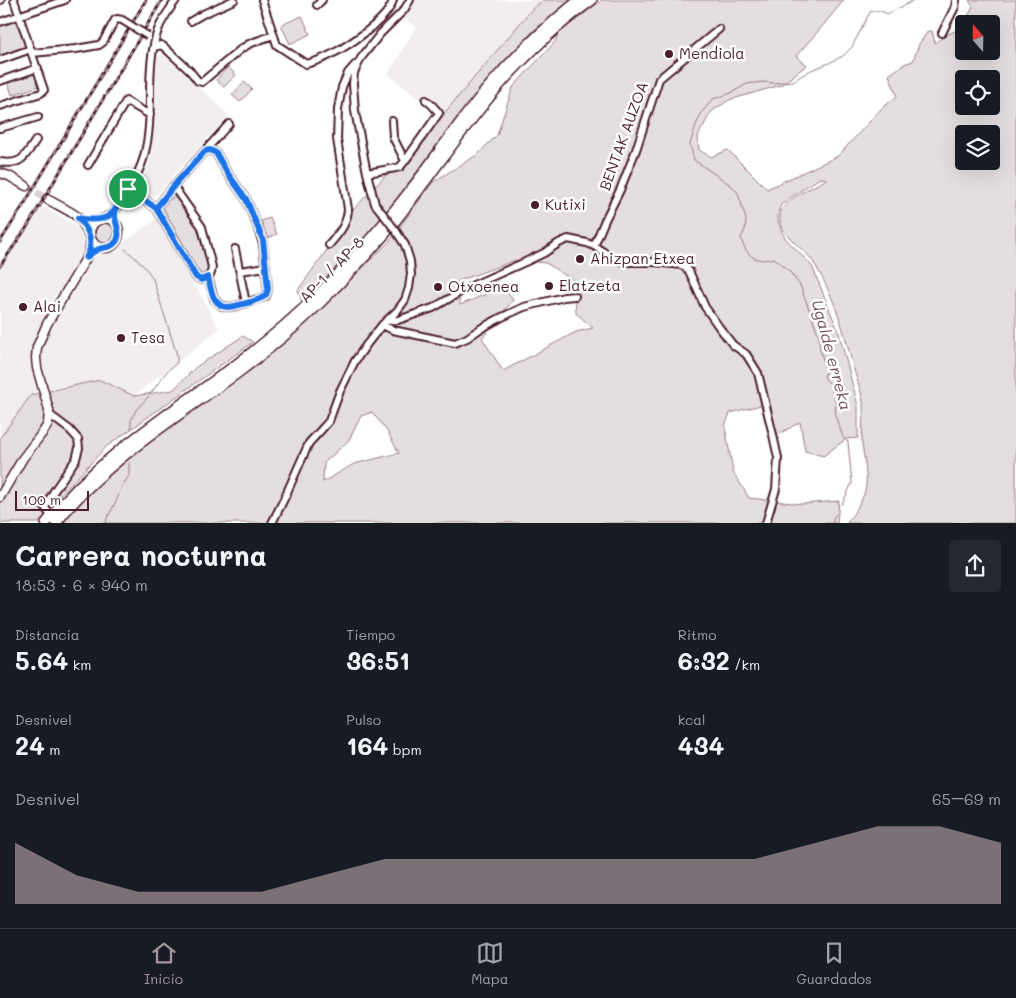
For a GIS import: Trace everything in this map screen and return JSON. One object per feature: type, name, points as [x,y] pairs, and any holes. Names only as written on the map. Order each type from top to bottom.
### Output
[{"type":"highway","name":"AP-1 / AP-8","points":[[46,523],[76,489],[129,441],[255,350],[331,282],[382,226],[492,82],[534,39],[580,0]]},
{"type":"highway","name":"AP-1 / AP-8","points":[[56,523],[81,494],[120,458],[259,356],[318,305],[354,269],[388,230],[472,118],[498,87],[539,44],[592,0]]},
{"type":"main road","points":[[0,173],[26,186]]},
{"type":"main road","points":[[47,199],[78,218],[85,226],[94,244],[102,248]]},
{"type":"main road","points":[[78,218],[111,220],[117,226],[119,234],[117,242],[110,247],[93,252],[86,258]]},
{"type":"main road","points":[[0,497],[26,454],[46,428],[50,414],[37,368],[37,347],[47,324],[86,258],[90,248],[90,232],[93,224],[101,219]]},
{"type":"street","points":[[0,106],[41,93],[44,90],[14,0]]},
{"type":"street","points":[[0,22],[65,0]]},
{"type":"street","points":[[101,219],[116,210],[145,155],[150,115],[150,77],[156,36],[164,17],[176,0]]},
{"type":"street","points":[[191,21],[234,0]]},
{"type":"street","points":[[262,0],[277,45],[306,64],[331,54],[363,34],[386,14],[392,6],[393,0]]},
{"type":"street","points":[[329,245],[343,228],[348,218],[337,139],[338,109],[345,79],[380,34],[404,10],[410,0]]},
{"type":"street","points":[[942,33],[955,7],[956,0]]},
{"type":"street","points":[[0,60],[32,51],[76,49],[99,45],[103,42],[117,19],[122,20],[148,36],[156,36]]},
{"type":"street","name":"BENTAK AUZOA","points":[[594,246],[636,150],[659,79],[719,29]]},
{"type":"street","points":[[154,47],[160,45],[164,47],[198,81],[202,82],[240,49],[273,35]]},
{"type":"street","points":[[272,523],[308,443],[329,421],[340,391],[355,362],[384,323],[397,311],[405,300],[409,288],[410,260],[405,245],[375,204],[367,173],[355,111],[352,84],[358,62]]},
{"type":"street","points":[[0,81],[38,68]]},
{"type":"street","points":[[88,166],[126,100],[150,115]]},
{"type":"street","points":[[367,173],[400,167],[405,161],[439,113],[426,100]]},
{"type":"street","points":[[0,128],[38,117]]},
{"type":"street","points":[[392,121],[393,137],[405,161]]},
{"type":"street","points":[[156,208],[173,186],[229,124]]},
{"type":"street","points":[[216,153],[218,137]]},
{"type":"street","points":[[0,162],[8,163],[22,160],[36,140]]},
{"type":"street","points":[[205,151],[210,150],[216,153],[246,199],[263,240],[268,289],[266,296],[262,298],[228,307],[222,306],[214,299],[208,277]]},
{"type":"street","points":[[128,189],[156,208],[196,277],[201,280],[208,277],[212,267],[202,226],[173,186]]},
{"type":"street","points":[[116,210],[117,226]]},
{"type":"street","points":[[384,323],[433,308],[469,287],[544,253],[563,240],[568,239],[594,246],[615,259],[626,262],[655,262],[682,265],[689,271],[705,307],[719,327],[734,345],[746,354],[758,372],[778,458],[776,489],[766,523]]},
{"type":"street","points":[[235,249],[246,303]]},
{"type":"street","points":[[240,272],[266,266]]},
{"type":"street","points":[[384,323],[393,330],[455,343],[524,307],[575,296]]},
{"type":"street","points":[[48,512],[45,507],[76,459],[79,448],[78,439],[50,414]]},
{"type":"shaded area","points":[[409,0],[544,0],[533,8],[441,117],[388,74],[416,27],[398,13]]},
{"type":"shaded area","points":[[544,0],[571,0],[533,31],[459,115],[378,224],[302,302],[298,290],[337,236],[332,232],[441,117],[533,8]]},
{"type":"shaded area","points":[[602,0],[844,0],[796,56],[807,65],[781,85],[729,100],[711,112],[698,136],[699,150],[711,157],[728,150],[767,189],[838,156],[881,109],[897,96],[889,75],[904,64],[913,61],[919,44],[928,31],[932,31],[935,43],[955,31],[955,60],[1000,60],[1000,15],[969,15],[973,7],[969,0],[1016,0],[1016,523],[847,523],[861,501],[866,486],[866,470],[862,444],[862,397],[841,324],[827,288],[810,257],[783,229],[780,215],[782,209],[792,199],[827,179],[820,178],[781,205],[778,220],[786,239],[812,266],[839,333],[858,406],[858,438],[846,439],[823,456],[805,451],[800,422],[779,434],[768,431],[761,405],[730,413],[725,426],[733,472],[749,498],[801,504],[839,501],[837,523],[61,523],[108,471],[319,310],[388,243],[433,182],[477,155],[497,135],[513,87],[555,42],[558,34]],"holes":[[[516,260],[546,263],[574,281],[576,313],[593,328],[576,332],[503,371],[482,338],[513,300],[503,287],[460,305],[458,281]],[[372,412],[387,431],[399,453],[354,464],[323,482],[324,463],[349,440],[361,416]]]},
{"type":"shaded area","points":[[302,16],[310,34],[290,44],[281,25]]},
{"type":"shaded area","points":[[17,19],[27,47],[0,57],[0,25]]},
{"type":"shaded area","points":[[163,55],[229,115],[152,199],[141,188],[140,183],[149,164],[156,118],[158,57]]},
{"type":"shaded area","points":[[228,67],[236,75],[224,87],[216,80]]},
{"type":"shaded area","points":[[34,72],[39,86],[12,95],[8,82]]},
{"type":"shaded area","points":[[244,82],[252,89],[240,102],[232,95]]},
{"type":"shaded area","points":[[175,197],[197,227],[208,269],[203,275],[198,271],[163,207],[168,200]]},
{"type":"shaded area","points":[[42,206],[85,231],[94,254],[114,249],[159,218],[219,329],[134,396],[100,380],[32,395],[0,438],[0,268]]},
{"type":"shaded area","points":[[270,218],[277,234],[268,238],[261,221]]},
{"type":"shaded area","points":[[105,222],[113,225],[116,233],[113,241],[105,244],[97,241],[94,233],[97,225]]},
{"type":"shaded area","points":[[243,336],[253,342],[106,447],[51,505],[40,523],[0,523],[0,438],[31,395],[100,380],[134,396],[173,390],[196,367]]},
{"type":"waterway","name":"Ugalde erreka","points":[[842,504],[852,483],[848,442],[843,437],[835,415],[836,403],[830,384],[824,377],[826,371],[820,349],[819,336],[800,285],[790,272],[774,258],[760,260],[754,258],[746,251],[741,238],[745,230],[746,219],[738,193],[732,186],[694,160],[690,144],[702,112],[713,99],[731,93],[747,84],[793,81],[811,70],[843,56],[852,47],[870,12],[879,11],[887,14],[913,0]]},
{"type":"waterway","points":[[0,178],[14,183]]},
{"type":"waterway","points":[[125,249],[153,279],[177,355],[177,363],[167,371],[136,410],[131,420],[131,429]]},
{"type":"waterway","points":[[106,523],[122,486],[129,476],[129,463]]},
{"type":"waterway","name":"Ugalde erreka","points":[[833,523],[833,518],[836,514]]},
{"type":"tunnel","points":[[26,186],[47,199]]},
{"type":"railway","points":[[0,242],[146,0]]},
{"type":"railway","points":[[0,266],[27,227],[162,0]]},
{"type":"place","name":"Mendiola","points":[[669,54]]},
{"type":"place","name":"Kutixi","points":[[535,205]]},
{"type":"place","name":"Ahizpan Etxea","points":[[580,259]]},
{"type":"place","name":"Elatzeta","points":[[549,286]]},
{"type":"place","name":"Otxoenea","points":[[438,287]]},
{"type":"place","name":"Alai","points":[[23,307]]},
{"type":"place","name":"Tesa","points":[[121,338]]},
{"type":"route","points":[[128,189],[116,210],[107,217],[99,220],[78,218],[90,236],[90,248],[86,258],[93,252],[110,247],[117,242],[119,230],[115,218],[116,210],[128,189],[156,208],[196,277],[201,280],[208,277],[214,299],[218,304],[228,307],[236,306],[266,296],[268,289],[263,240],[246,199],[216,153],[210,150],[205,151],[156,208],[140,197],[128,189]]}]
